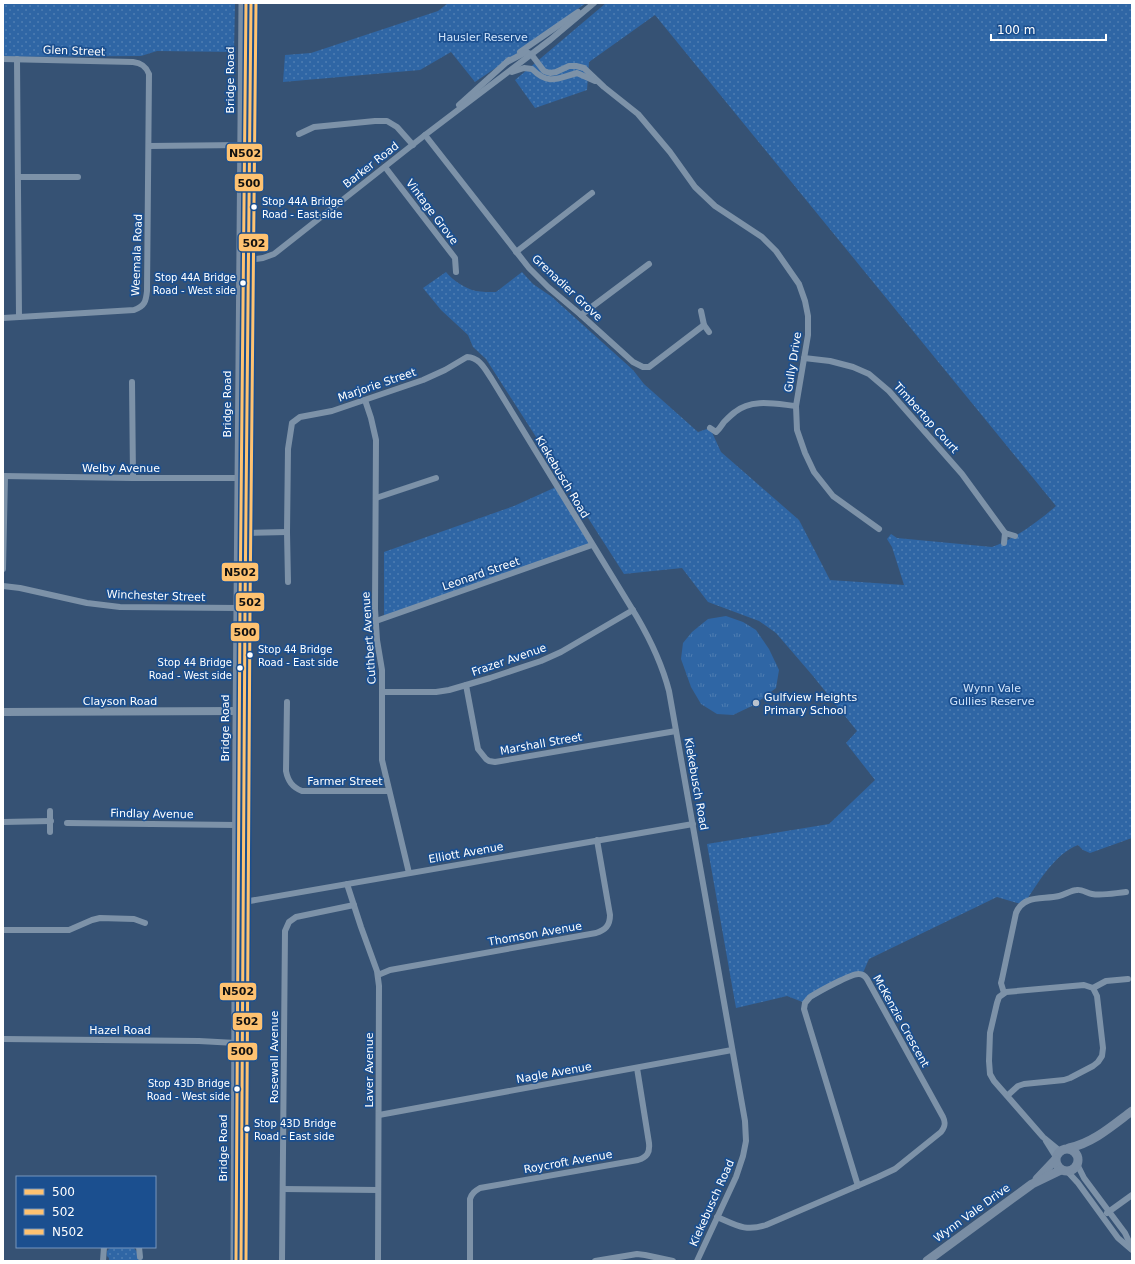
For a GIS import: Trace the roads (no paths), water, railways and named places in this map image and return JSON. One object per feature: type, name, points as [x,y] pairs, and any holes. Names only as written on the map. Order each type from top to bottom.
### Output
[{"type":"main road","name":"Bridge Road","points":[[243,3],[246,146]]},
{"type":"main road","name":"Bridge Road","points":[[235,1261],[239,1043],[246,146],[251,3]]},
{"type":"main road","name":"Bridge Road","points":[[242,608],[246,533],[243,478]]},
{"type":"main road","name":"Bridge Road","points":[[239,1043],[241,1261]]},
{"type":"main road","name":"Wynn Vale Drive","points":[[926,1261],[1032,1184],[1060,1154],[1101,1134],[1132,1111]]},
{"type":"main road","name":"Wynn Vale Drive","points":[[1078,1162],[1087,1148],[1101,1134]]},
{"type":"main road","points":[[1073,1150],[1076,1153],[1078,1162],[1073,1169],[1064,1171],[1057,1166],[1060,1154],[1073,1150]]},
{"type":"main road","name":"Wynn Vale Drive","points":[[1032,1184],[1064,1171]]},
{"type":"street","name":"Barker Road","points":[[425,135],[505,75],[593,3]]},
{"type":"street","name":"Barker Road","points":[[245,261],[263,258],[274,254],[413,145],[507,62],[593,3]]},
{"type":"street","points":[[507,62],[526,52],[531,54]]},
{"type":"street","name":"Gully Drive","points":[[531,54],[544,70],[550,73],[569,66],[584,68],[599,83],[638,114],[670,152],[695,187],[715,206],[762,237],[776,251],[799,284],[808,316],[808,335],[796,406],[797,430],[805,453],[814,472],[833,496],[879,528]]},
{"type":"street","name":"Glen Street","points":[[3,59],[134,62],[144,66]]},
{"type":"street","points":[[17,59],[19,316]]},
{"type":"street","name":"Weemala Road","points":[[3,318],[134,310],[141,308],[145,302],[147,290],[149,146],[148,74],[144,66]]},
{"type":"street","name":"Gully Drive","points":[[505,75],[524,68],[532,69],[537,74],[551,80],[577,73],[599,83]]},
{"type":"street","points":[[299,134],[314,127],[388,121],[397,127],[413,145]]},
{"type":"street","name":"Grenadier Grove","points":[[425,135],[529,268],[548,287],[633,362],[643,367],[649,367],[704,325]]},
{"type":"street","points":[[149,146],[246,146]]},
{"type":"street","name":"Vintage Grove","points":[[385,167],[455,258],[456,272]]},
{"type":"street","points":[[18,177],[78,177]]},
{"type":"street","points":[[516,252],[592,193]]},
{"type":"street","points":[[581,315],[648,264]]},
{"type":"street","points":[[701,311],[704,325],[709,332]]},
{"type":"street","name":"Kiekebusch Road","points":[[467,358],[471,357],[478,361],[491,378],[648,636],[664,671],[669,691],[732,1050],[746,1121],[746,1141],[736,1177],[697,1261]]},
{"type":"street","name":"Marjorie Street","points":[[287,532],[289,440],[292,423],[300,417],[332,411],[429,378],[467,358]]},
{"type":"street","name":"Timbertop Court","points":[[804,358],[830,360],[853,367],[869,374],[889,391],[962,474],[1005,533]]},
{"type":"street","points":[[132,382],[133,478]]},
{"type":"street","name":"Cuthbert Avenue","points":[[365,400],[376,440],[376,621],[377,640],[382,670],[381,755],[409,873]]},
{"type":"street","points":[[710,428],[716,432],[736,410],[749,405],[763,403],[796,406]]},
{"type":"street","points":[[3,570],[4,476]]},
{"type":"street","name":"Welby Avenue","points":[[4,476],[243,478]]},
{"type":"street","points":[[376,498],[436,478]]},
{"type":"street","points":[[246,533],[287,532],[288,582]]},
{"type":"street","points":[[1004,543],[1005,533],[1015,536]]},
{"type":"street","name":"Leonard Street","points":[[376,621],[592,545]]},
{"type":"street","name":"Winchester Street","points":[[3,586],[120,607],[242,608]]},
{"type":"street","name":"Frazer Avenue","points":[[382,692],[436,692],[466,685],[505,673],[541,661],[561,652],[632,610]]},
{"type":"street","name":"Marshall Street","points":[[466,685],[478,749],[489,761],[495,762],[511,760],[676,731]]},
{"type":"street","name":"Farmer Street","points":[[287,702],[286,771],[287,777],[292,785],[302,791],[389,791]]},
{"type":"street","name":"Clayson Road","points":[[3,712],[241,711]]},
{"type":"street","points":[[50,811],[50,832]]},
{"type":"street","points":[[3,822],[51,821]]},
{"type":"street","name":"Findlay Avenue","points":[[67,823],[240,825]]},
{"type":"street","name":"Elliott Avenue","points":[[240,904],[692,824]]},
{"type":"street","name":"Thomson Avenue","points":[[378,974],[390,970],[596,934],[604,931],[610,921],[610,916],[597,840]]},
{"type":"street","name":"Laver Avenue","points":[[348,884],[361,927],[378,974],[379,986],[378,1261]]},
{"type":"street","points":[[1004,993],[1001,983],[1016,913],[1023,902],[1031,899],[1059,896],[1077,890],[1091,894],[1126,892]]},
{"type":"street","name":"Rosewall Avenue","points":[[282,1261],[285,931],[289,922],[296,917],[354,905]]},
{"type":"street","points":[[3,930],[69,930],[100,918],[134,919],[145,923]]},
{"type":"street","name":"McKenzie Crescent","points":[[717,1217],[742,1227],[755,1229],[766,1226],[858,1186],[895,1169],[941,1132],[945,1126],[943,1117],[893,1025],[867,979],[865,976],[860,974],[852,976],[810,997],[805,1003],[804,1009],[858,1186]]},
{"type":"street","points":[[1093,988],[1106,981],[1128,979]]},
{"type":"street","points":[[1007,1096],[1018,1086],[1067,1079],[1098,1062],[1102,1056],[1103,1048],[1097,996],[1093,988],[1084,985],[1012,990],[999,997],[996,1003],[989,1040],[989,1067],[992,1078],[1007,1096],[1043,1137],[1060,1154]]},
{"type":"street","name":"Hazel Road","points":[[3,1039],[199,1041],[239,1043]]},
{"type":"street","name":"Nagle Avenue","points":[[378,1115],[732,1050]]},
{"type":"street","name":"Roycroft Avenue","points":[[470,1261],[470,1199],[471,1195],[476,1190],[480,1188],[638,1160],[644,1158],[648,1154],[650,1149],[637,1068]]},
{"type":"street","points":[[1078,1162],[1084,1178],[1125,1233],[1132,1249]]},
{"type":"street","points":[[1064,1171],[1078,1183],[1118,1238],[1132,1249]]},
{"type":"street","points":[[283,1189],[378,1190]]},
{"type":"street","points":[[1102,1216],[1132,1195]]},
{"type":"street","points":[[103,1261],[104,1248]]},
{"type":"street","points":[[139,1248],[140,1257]]},
{"type":"street","points":[[595,1261],[637,1254],[645,1254],[673,1261]]},
{"type":"place","name":"Stop 44A Bridge Road - East side","points":[[254,207]]},
{"type":"place","name":"Stop 44A Bridge Road - West side","points":[[243,283]]},
{"type":"place","name":"Stop 44 Bridge Road - East side","points":[[250,655]]},
{"type":"place","name":"Stop 44 Bridge Road - West side","points":[[240,668]]},
{"type":"place","name":"Gulfview Heights Primary School","points":[[756,703]]},
{"type":"place","name":"Stop 43D Bridge Road - West side","points":[[237,1089]]},
{"type":"place","name":"Stop 43D Bridge Road - East side","points":[[247,1129]]},
{"type":"park label","name":"Hausler Reserve","points":[[483,37]]},
{"type":"park label","name":"Wynn Vale Gullies Reserve","points":[[992,694]]}]
